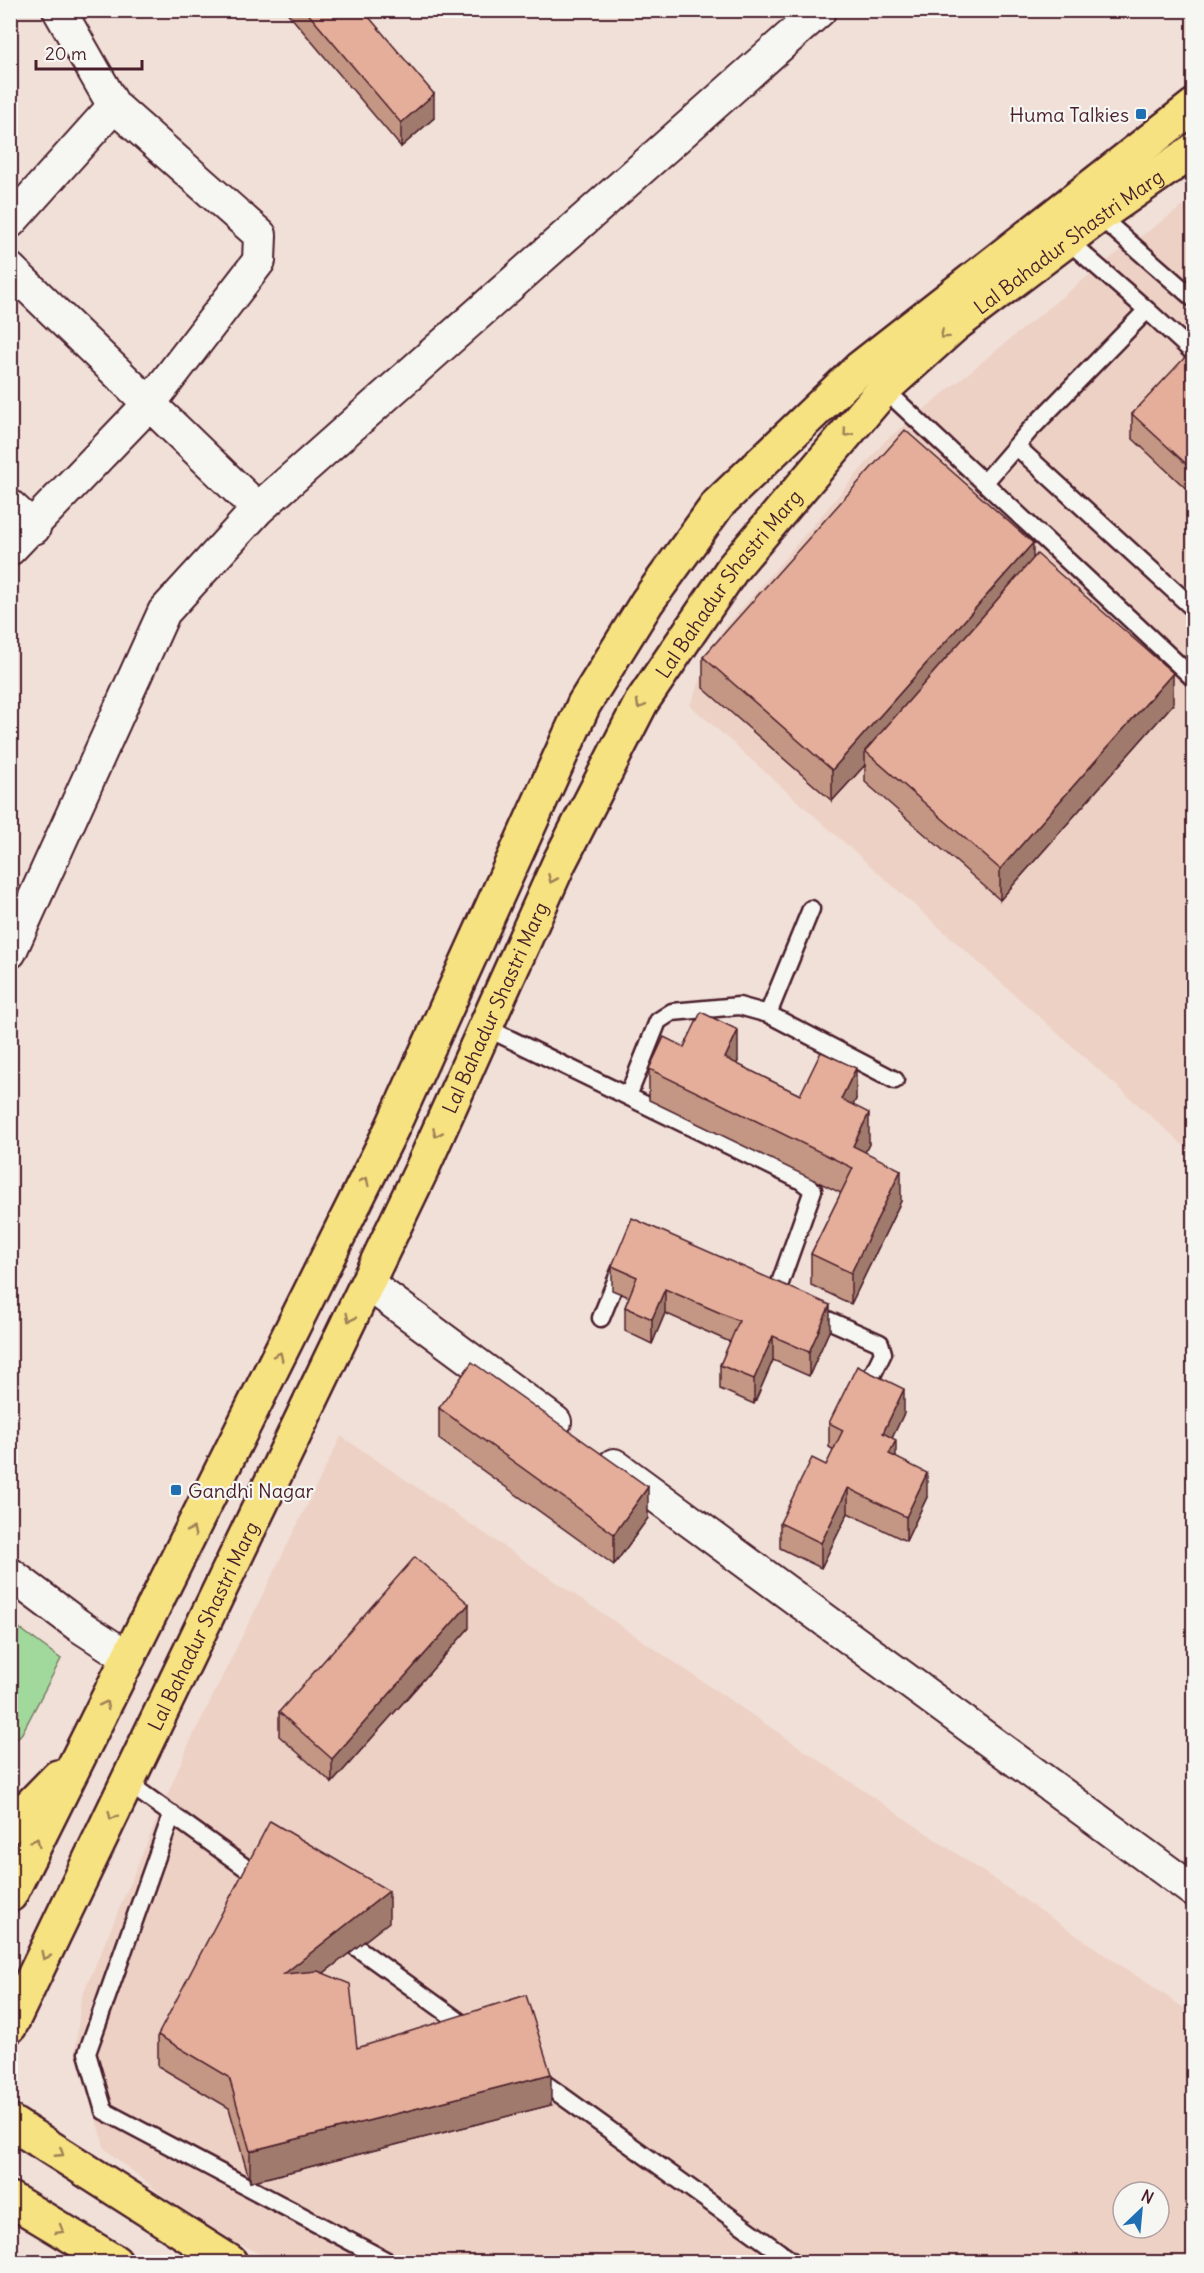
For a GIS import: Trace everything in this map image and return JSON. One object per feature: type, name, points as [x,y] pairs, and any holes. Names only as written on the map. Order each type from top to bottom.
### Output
[{"type":"main road","name":"Lal Bahadur Shastri Marg","points":[[10,1895],[392,1128],[584,704],[646,602],[718,504],[873,378],[1194,106]]},
{"type":"main road","name":"Lal Bahadur Shastri Marg","points":[[10,2026],[367,1283],[559,863],[641,703],[733,568],[873,378],[956,324],[1099,216],[1194,150]]},
{"type":"main road","points":[[10,1826],[78,1757]]},
{"type":"main road","points":[[10,2122],[230,2262]]},
{"type":"main road","points":[[10,2199],[116,2262]]},
{"type":"street","points":[[10,549],[34,528],[150,403],[259,261],[260,235],[114,106],[59,10]]},
{"type":"street","points":[[10,952],[164,612],[258,509],[820,10]]},
{"type":"street","points":[[10,222],[114,106]]},
{"type":"street","points":[[10,269],[258,509]]},
{"type":"street","points":[[10,506],[34,528]]},
{"type":"street","points":[[367,1283],[1194,1892]]},
{"type":"street","points":[[10,1574],[78,1625],[129,1658]]},
{"type":"lane","points":[[1099,216],[1194,299]]},
{"type":"lane","points":[[1067,240],[1194,353]]},
{"type":"lane","points":[[985,482],[1016,446],[1147,310]]},
{"type":"lane","points":[[873,378],[1194,679]]},
{"type":"lane","points":[[1016,446],[1194,609]]},
{"type":"lane","points":[[768,1014],[811,909]]},
{"type":"lane","points":[[628,1096],[658,1020],[672,1012],[739,1006],[768,1014],[895,1080]]},
{"type":"lane","points":[[485,1027],[800,1180],[813,1190],[780,1299],[880,1343],[884,1353],[857,1406]]},
{"type":"lane","points":[[602,1318],[627,1254]]},
{"type":"lane","points":[[128,1783],[279,1891]]},
{"type":"lane","points":[[172,1814],[87,2053],[104,2111],[389,2262]]},
{"type":"lane","points":[[327,1926],[482,2038]]},
{"type":"lane","points":[[521,2066],[793,2262]]},
{"type":"shaded area","points":[[1193,199],[1193,1154],[690,705],[719,635],[886,440],[1105,262]]},
{"type":"shaded area","points":[[341,1436],[1193,2014],[1193,2262],[277,2262],[199,2225],[105,2149],[75,2052],[81,1999],[188,1746]]},
{"type":"green space","points":[[11,1622],[61,1659],[22,1733],[11,1746]]},
{"type":"building","points":[[305,10],[363,10],[434,94],[401,123]]},
{"type":"building","points":[[1189,353],[1194,358],[1194,471],[1132,414]]},
{"type":"building","points":[[905,430],[1033,543],[832,770],[703,657]]},
{"type":"building","points":[[1037,554],[1173,673],[1000,869],[865,751]]},
{"type":"building","points":[[701,1012],[738,1030],[725,1058],[800,1095],[821,1052],[856,1068],[841,1099],[869,1113],[853,1146],[901,1170],[851,1273],[811,1254],[853,1168],[649,1069],[664,1037],[684,1047]]},
{"type":"building","points":[[632,1218],[830,1305],[809,1352],[773,1336],[754,1379],[720,1365],[739,1321],[665,1289],[652,1319],[625,1307],[637,1277],[612,1266]]},
{"type":"building","points":[[472,1362],[648,1487],[614,1534],[439,1408]]},
{"type":"building","points":[[857,1366],[904,1389],[883,1433],[896,1440],[889,1454],[927,1473],[906,1517],[848,1488],[821,1543],[780,1523],[812,1458],[826,1465],[843,1430],[829,1423]]},
{"type":"building","points":[[415,1557],[469,1604],[332,1759],[279,1712]]},
{"type":"building","points":[[270,1821],[389,1891],[284,1974],[318,1971],[350,1984],[357,2048],[526,1995],[551,2074],[250,2151],[229,2077],[158,2035]]},
{"type":"place","name":"Huma Talkies","points":[[1141,114]]},
{"type":"place","name":"Gandhi Nagar","points":[[176,1490]]}]
